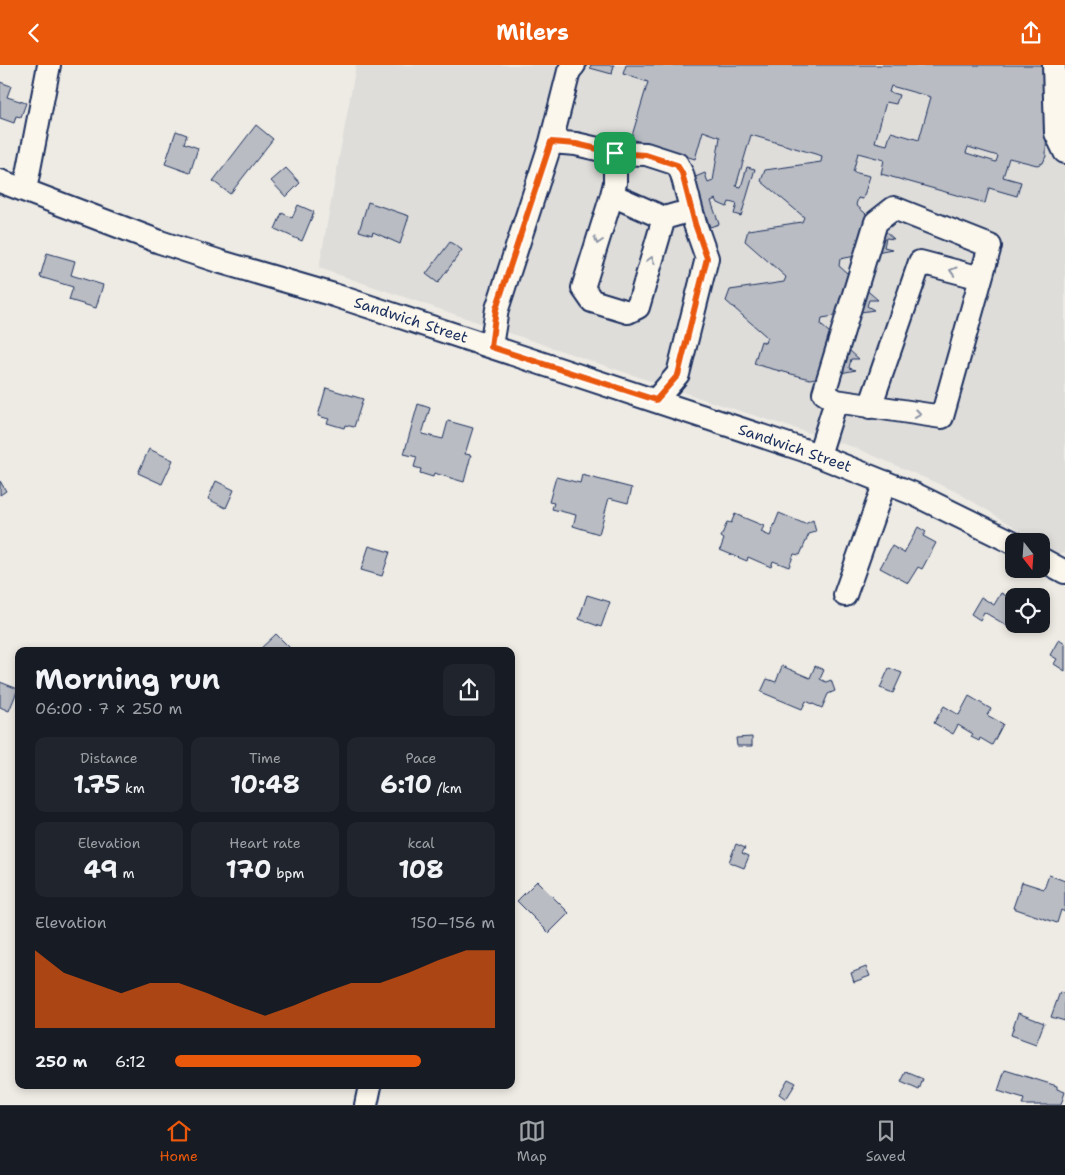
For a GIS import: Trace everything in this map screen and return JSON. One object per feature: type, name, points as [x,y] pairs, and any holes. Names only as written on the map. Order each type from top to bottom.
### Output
[{"type":"street","points":[[25,190],[50,65]]},
{"type":"street","points":[[491,347],[496,309],[551,142],[569,71],[574,65]]},
{"type":"street","points":[[1054,65],[1056,133],[1065,152]]},
{"type":"street","points":[[551,142],[576,144],[615,153],[646,155],[677,165],[685,182],[707,258],[678,375],[656,400]]},
{"type":"street","points":[[615,153],[615,183],[583,288],[592,301],[628,312],[638,307],[664,218]]},
{"type":"street","name":"Sandwich Street","points":[[0,181],[167,244],[334,295],[819,455],[959,515],[1005,538]]},
{"type":"street","points":[[612,195],[664,218],[692,210]]},
{"type":"street","points":[[894,208],[990,246],[981,278],[942,417],[836,401],[824,393],[876,222],[894,208]]},
{"type":"street","points":[[870,407],[920,261],[981,278]]},
{"type":"street","points":[[819,455],[836,401]]},
{"type":"street","points":[[844,595],[885,482]]},
{"type":"street","points":[[1050,564],[1065,572]]},
{"type":"street","points":[[366,1105],[369,1089]]},
{"type":"shaded area","points":[[356,65],[1065,65],[1065,553],[1058,553],[1050,548],[1050,533],[1025,533],[957,492],[856,448],[706,400],[319,268]]},
{"type":"building","points":[[591,65],[614,65],[612,74],[590,68]]},
{"type":"building","points":[[626,65],[1048,65],[1046,156],[1043,163],[1037,165],[1009,158],[1003,177],[1021,182],[1017,196],[989,188],[985,203],[881,174],[884,160],[858,153],[853,172],[870,176],[863,199],[858,198],[856,205],[894,239],[886,238],[884,247],[892,249],[840,259],[839,266],[878,300],[869,300],[867,306],[874,310],[822,318],[821,325],[859,359],[851,359],[849,368],[856,370],[810,379],[754,364],[761,341],[765,343],[767,337],[726,301],[730,290],[784,282],[786,277],[745,241],[748,230],[802,222],[804,217],[761,181],[765,170],[821,162],[822,156],[751,135],[736,186],[741,187],[747,167],[755,169],[741,216],[734,214],[737,204],[729,202],[727,207],[718,203],[716,199],[711,201],[719,224],[710,227],[693,178],[705,173],[708,183],[713,181],[720,137],[703,131],[695,159],[631,139],[648,82],[623,74]],"holes":[[[891,86],[931,97],[919,140],[891,132],[887,145],[875,142],[886,102],[896,104],[899,95],[889,92]],[[968,147],[998,156],[996,162],[966,153]]]},
{"type":"building","points":[[0,82],[11,86],[7,97],[26,103],[21,117],[16,116],[14,123],[0,118]]},
{"type":"building","points":[[256,125],[273,139],[230,194],[213,181]]},
{"type":"building","points":[[176,131],[187,135],[184,143],[198,148],[190,173],[165,164]]},
{"type":"building","points":[[286,168],[300,183],[286,197],[271,181]]},
{"type":"building","points":[[368,202],[409,216],[400,244],[373,232],[372,235],[359,231]]},
{"type":"building","points":[[298,205],[314,212],[302,241],[275,229],[282,213],[292,218]]},
{"type":"building","points":[[450,242],[462,250],[438,283],[426,274]]},
{"type":"building","points":[[47,253],[75,261],[71,275],[103,285],[96,308],[69,300],[73,287],[40,277]]},
{"type":"building","points":[[326,388],[363,399],[354,427],[345,425],[344,428],[327,423],[329,419],[318,416]]},
{"type":"building","points":[[418,404],[430,408],[422,434],[443,439],[448,421],[473,428],[465,454],[471,455],[464,482],[434,473],[433,477],[420,473],[421,469],[414,467],[417,457],[404,454]]},
{"type":"building","points":[[149,449],[173,460],[162,484],[138,473]]},
{"type":"building","points":[[582,475],[632,488],[628,503],[609,498],[599,534],[573,526],[576,515],[552,509],[554,503],[549,502],[556,477],[580,483]]},
{"type":"building","points":[[0,481],[6,491],[0,495]]},
{"type":"building","points":[[216,481],[234,490],[226,508],[208,499]]},
{"type":"building","points":[[779,513],[805,524],[813,520],[816,532],[809,534],[800,555],[794,554],[789,567],[773,561],[771,567],[748,557],[747,561],[720,550],[724,539],[721,537],[727,522],[731,523],[735,514],[764,526],[761,532],[770,536]]},
{"type":"building","points":[[918,527],[926,532],[923,536],[936,543],[922,569],[918,567],[908,583],[880,568],[892,546],[904,553]]},
{"type":"building","points":[[369,546],[390,552],[382,576],[361,570]]},
{"type":"building","points":[[1001,593],[1005,595],[1005,625],[984,612],[980,620],[971,614],[981,597],[994,605]]},
{"type":"building","points":[[587,595],[610,602],[601,627],[579,619]]},
{"type":"building","points":[[276,634],[289,647],[262,647]]},
{"type":"building","points":[[1059,639],[1065,643],[1065,671],[1054,664],[1057,659],[1050,655]]},
{"type":"building","points":[[782,666],[810,678],[815,666],[824,670],[820,679],[826,682],[831,680],[835,691],[828,694],[822,708],[806,701],[802,709],[761,692],[767,679],[776,682]]},
{"type":"building","points":[[889,668],[902,673],[893,693],[880,688]]},
{"type":"building","points":[[0,682],[15,688],[15,696],[9,711],[0,707]]},
{"type":"building","points":[[969,696],[991,709],[987,715],[1003,724],[992,745],[980,738],[979,741],[971,737],[973,734],[958,725],[953,734],[934,723],[944,706],[959,715]]},
{"type":"building","points":[[752,737],[752,746],[737,746],[736,738]]},
{"type":"building","points":[[736,844],[745,848],[742,853],[749,856],[744,868],[729,862]]},
{"type":"building","points":[[1049,875],[1065,881],[1065,912],[1061,910],[1057,923],[1013,908],[1022,882],[1044,889]]},
{"type":"building","points":[[537,881],[569,913],[549,933],[517,901]]},
{"type":"building","points":[[866,967],[870,976],[854,982],[851,973]]},
{"type":"building","points":[[1060,992],[1065,994],[1065,1021],[1051,1017]]},
{"type":"building","points":[[1018,1013],[1044,1023],[1036,1044],[1011,1035]]},
{"type":"building","points":[[1005,1070],[1057,1086],[1057,1089],[1065,1092],[1061,1105],[1022,1105],[1024,1099],[998,1091]]},
{"type":"building","points":[[906,1072],[923,1079],[919,1090],[901,1082]]},
{"type":"building","points":[[788,1079],[796,1083],[786,1099],[779,1094]]},
{"type":"route","points":[[551,142],[576,144],[615,153],[646,155],[677,165],[685,182],[695,224],[707,258],[678,375],[656,400],[491,347],[496,309],[551,142]]}]
